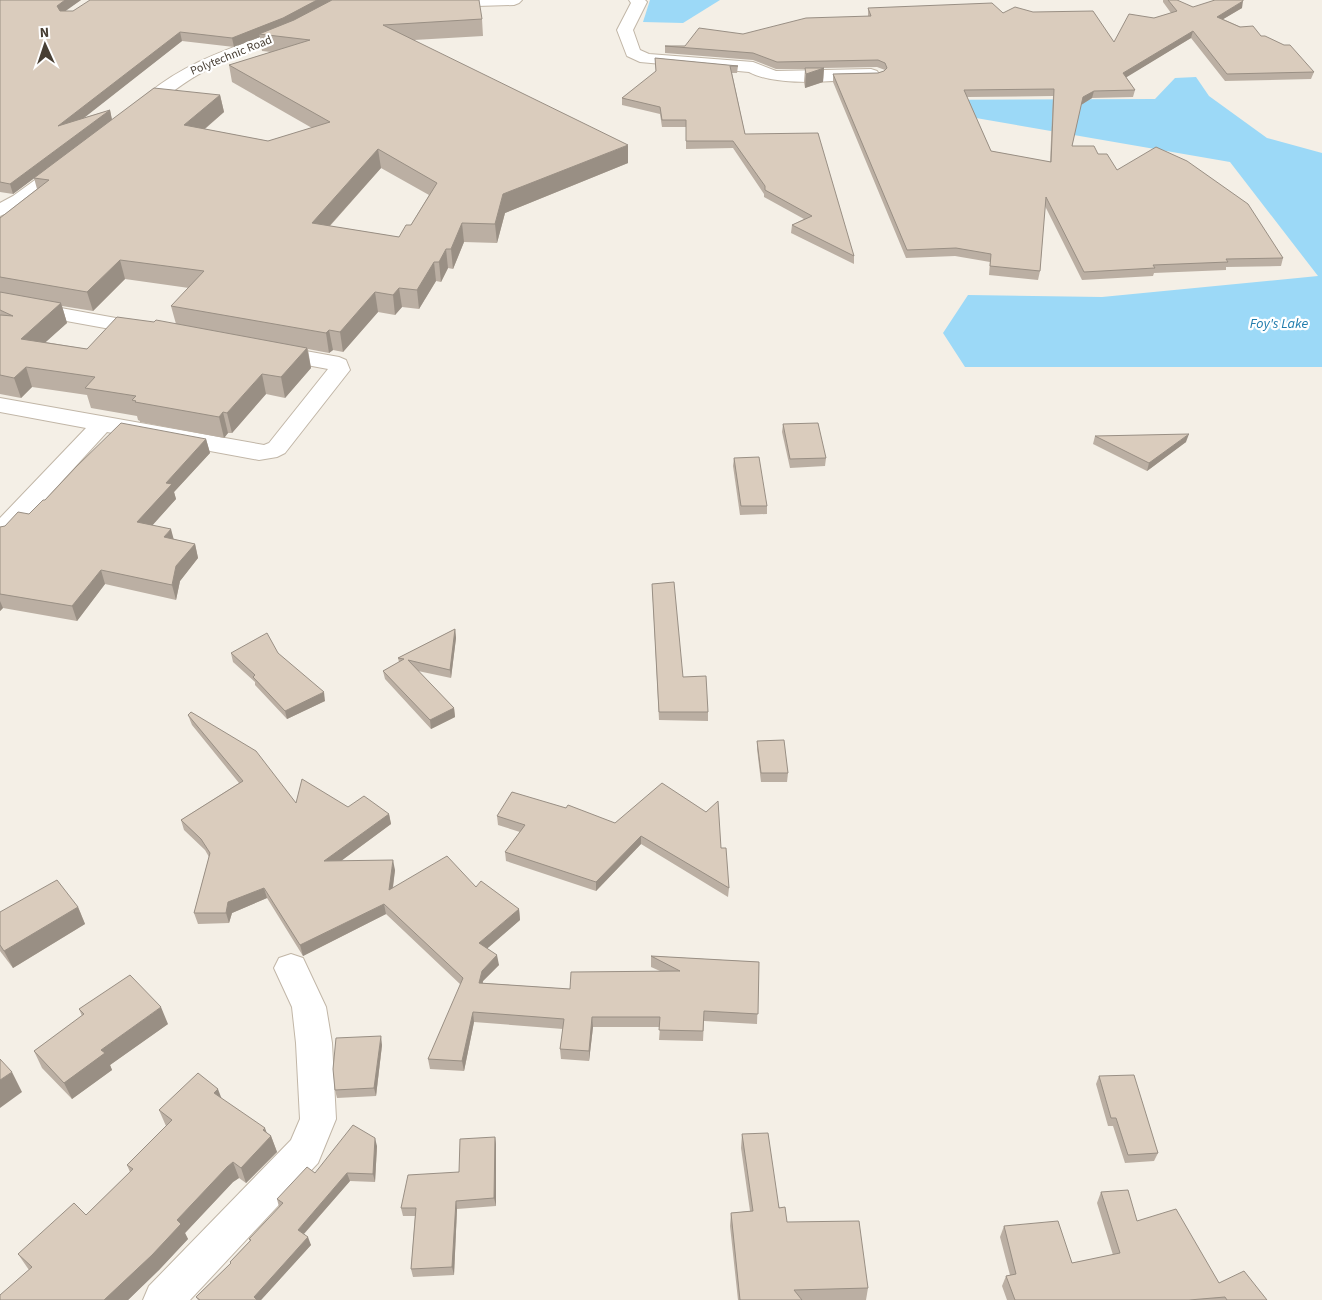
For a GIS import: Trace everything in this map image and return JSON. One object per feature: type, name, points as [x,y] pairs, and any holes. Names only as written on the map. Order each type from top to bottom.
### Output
[{"type":"street","points":[[428,2],[514,0]]},
{"type":"street","points":[[637,0],[639,2],[625,30],[633,53],[646,59],[752,67],[766,74],[776,76],[877,74]]},
{"type":"street","name":"Polytechnic Road","points":[[126,119],[188,73],[306,25],[350,3]]},
{"type":"street","points":[[0,210],[20,200],[81,154]]},
{"type":"street","points":[[0,303],[165,333]]},
{"type":"street","points":[[0,405],[259,453],[269,452],[277,448],[339,370],[338,365],[331,362],[253,348]]},
{"type":"street","points":[[0,533],[102,424]]},
{"type":"street","points":[[163,1300],[305,1151],[318,1119],[314,1042],[308,1007],[291,968]]},
{"type":"water","points":[[650,0],[720,0],[683,23],[643,22]]},
{"type":"water","name":"Foy's Lake","points":[[1196,77],[1209,96],[1267,138],[1322,153],[1322,367],[965,367],[943,333],[968,295],[1102,297],[1318,276],[1230,162],[918,108],[912,100],[1155,99],[1175,78]]},
{"type":"building","points":[[0,0],[65,0],[57,6],[60,11],[73,11],[90,0],[317,0],[283,18],[232,38],[180,32],[58,126],[110,110],[10,184],[0,182]]},
{"type":"building","points":[[332,0],[479,0],[482,19],[383,25],[628,145],[503,194],[495,224],[462,223],[451,249],[446,249],[439,262],[434,262],[417,290],[399,288],[393,295],[375,292],[340,332],[329,330],[326,333],[171,306],[204,271],[120,260],[87,292],[0,277],[0,218],[49,180],[34,178],[154,88],[220,95],[184,125],[268,141],[330,122],[229,65],[310,40],[259,34],[294,20]],"holes":[[[378,149],[437,183],[411,225],[406,225],[399,237],[312,223]]]},
{"type":"building","points":[[1168,0],[1177,0],[1193,7],[1215,0],[1243,0],[1217,17],[1240,27],[1253,26],[1261,36],[1284,45],[1290,45],[1314,72],[1227,74],[1193,31],[1123,73],[1135,90],[1094,91],[1083,97],[1072,146],[1094,146],[1098,154],[1107,154],[1117,170],[1156,147],[1187,161],[1248,204],[1283,258],[1226,259],[1228,262],[1153,265],[1155,268],[1084,272],[1046,197],[1040,271],[990,266],[991,254],[956,248],[907,250],[833,74],[878,73],[887,68],[885,63],[878,60],[777,62],[753,53],[665,46],[685,46],[699,28],[743,34],[806,18],[871,16],[868,8],[992,3],[1003,13],[1015,7],[1033,12],[1093,11],[1114,42],[1129,14],[1154,18],[1177,11]],"holes":[[[1054,89],[1051,162],[991,151],[964,90]]]},
{"type":"building","points":[[655,58],[738,66],[730,66],[745,134],[818,133],[854,256],[792,225],[812,216],[765,190],[765,186],[733,141],[686,141],[686,120],[662,120],[660,107],[622,98],[656,71]]},
{"type":"building","points":[[805,68],[824,68],[806,74]]},
{"type":"building","points":[[0,292],[61,303],[21,339],[87,349],[117,317],[154,322],[156,320],[307,348],[281,377],[262,374],[227,413],[223,412],[219,417],[135,402],[132,400],[136,396],[85,388],[95,377],[26,367],[14,378],[0,375],[0,315],[13,316],[0,310]]},
{"type":"building","points":[[121,423],[206,439],[166,483],[172,484],[137,522],[171,529],[164,537],[195,544],[176,566],[172,585],[101,570],[72,606],[0,594],[0,527],[5,526],[18,512],[29,514]]},
{"type":"building","points":[[818,423],[826,458],[790,459],[783,424]]},
{"type":"building","points":[[1189,434],[1149,463],[1095,436]]},
{"type":"building","points":[[759,457],[767,506],[741,506],[734,458]]},
{"type":"building","points":[[674,582],[683,677],[706,676],[708,712],[659,712],[652,584]]},
{"type":"building","points":[[455,629],[450,670],[408,660],[454,708],[430,720],[383,671],[404,659],[398,658]]},
{"type":"building","points":[[267,633],[278,653],[324,692],[285,711],[253,677],[255,675],[231,653]]},
{"type":"building","points":[[191,712],[256,751],[296,803],[302,779],[348,807],[364,796],[389,814],[324,861],[393,860],[389,890],[447,856],[476,887],[481,881],[519,909],[479,943],[497,955],[482,971],[479,983],[570,989],[571,972],[680,971],[651,956],[759,962],[758,1014],[704,1011],[703,1031],[659,1030],[660,1017],[592,1017],[589,1051],[560,1049],[564,1019],[473,1012],[462,1061],[428,1059],[463,978],[384,904],[300,945],[264,888],[228,902],[226,913],[194,913],[210,853],[201,839],[181,820],[243,781],[188,715]]},
{"type":"building","points":[[784,740],[788,773],[761,773],[757,741]]},
{"type":"building","points":[[662,783],[706,812],[718,801],[721,848],[726,848],[729,888],[641,836],[596,882],[505,852],[525,825],[497,816],[512,792],[566,808],[568,805],[615,823]]},
{"type":"building","points":[[57,880],[78,907],[4,951],[0,945],[0,912]]},
{"type":"building","points":[[130,975],[161,1007],[101,1050],[105,1053],[64,1083],[34,1051],[84,1014],[79,1009]]},
{"type":"building","points":[[381,1036],[374,1088],[335,1090],[333,1069],[336,1038]]},
{"type":"building","points":[[0,1059],[12,1072],[0,1080]]},
{"type":"building","points":[[198,1073],[218,1089],[214,1093],[265,1128],[263,1130],[271,1136],[241,1168],[233,1162],[227,1167],[177,1220],[181,1224],[152,1255],[104,1300],[0,1300],[0,1295],[32,1267],[18,1254],[74,1203],[86,1215],[133,1169],[127,1165],[172,1120],[159,1110]]},
{"type":"building","points":[[1134,1075],[1158,1153],[1128,1155],[1116,1118],[1111,1118],[1099,1076]]},
{"type":"building","points":[[353,1125],[375,1138],[373,1174],[347,1173],[298,1230],[308,1237],[254,1297],[257,1300],[200,1300],[196,1297],[231,1263],[251,1240],[249,1239],[283,1203],[277,1199],[307,1167],[315,1173]]},
{"type":"building","points":[[768,1133],[779,1208],[785,1207],[787,1222],[859,1221],[868,1288],[794,1290],[802,1300],[740,1300],[731,1213],[753,1211],[742,1134]]},
{"type":"building","points":[[495,1137],[494,1198],[456,1201],[452,1267],[411,1269],[416,1208],[401,1208],[408,1175],[459,1172],[460,1139]]},
{"type":"building","points":[[1128,1190],[1137,1221],[1176,1209],[1219,1283],[1244,1271],[1267,1300],[1227,1300],[1225,1297],[1189,1300],[1015,1300],[1006,1276],[1016,1274],[1004,1226],[1058,1221],[1072,1263],[1120,1253],[1101,1192]]}]
